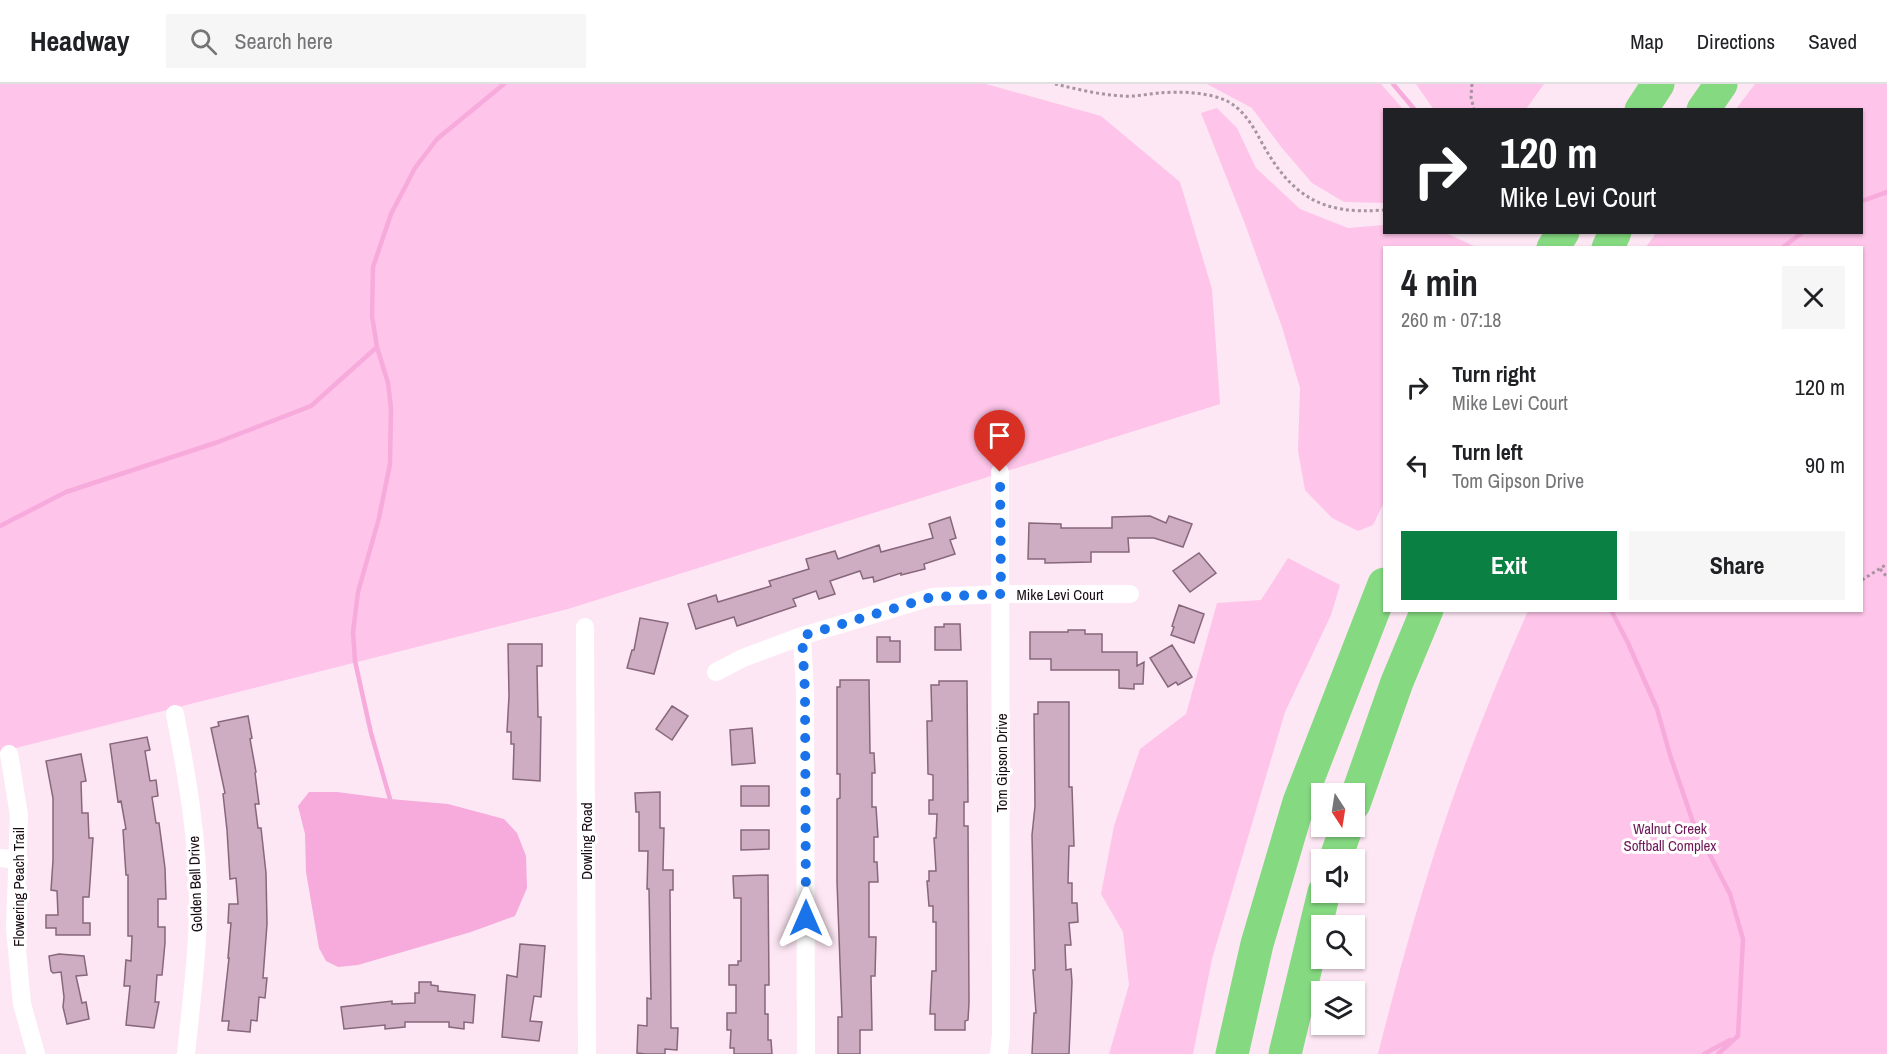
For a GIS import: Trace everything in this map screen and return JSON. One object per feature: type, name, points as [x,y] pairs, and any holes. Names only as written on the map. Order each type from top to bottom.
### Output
[{"type":"highway","points":[[1642,108],[1658,84]]},
{"type":"highway","points":[[1704,108],[1721,84]]},
{"type":"highway","points":[[1232,1054],[1257,944],[1299,802],[1383,587]]},
{"type":"highway","points":[[1361,783],[1397,682],[1426,612]]},
{"type":"highway","points":[[1285,1054],[1321,903]]},
{"type":"street","name":"Tom Gipson Drive","points":[[999,1054],[1001,1035],[1000,472]]},
{"type":"street","name":"Mike Levi Court","points":[[716,672],[743,658],[802,636],[932,597],[1001,594],[1130,594]]},
{"type":"street","name":"Dowling Road","points":[[585,627],[587,1054]]},
{"type":"street","points":[[802,636],[805,692],[806,1054]]},
{"type":"street","name":"Golden Bell Drive","points":[[176,714],[189,783],[198,902],[195,976],[186,1054]]},
{"type":"street","name":"Flowering Peach Trail","points":[[9,754],[19,814],[15,928],[22,1004],[36,1054]]},
{"type":"street","points":[[0,858],[19,860]]},
{"type":"path","points":[[1055,84],[1088,92],[1124,96],[1163,92],[1198,93],[1226,100],[1242,112],[1280,172],[1292,186],[1327,207],[1351,211],[1383,210]]},
{"type":"path","points":[[1472,84],[1471,97],[1474,108]]},
{"type":"path","points":[[1863,579],[1887,564]]},
{"type":"path","points":[[1880,568],[1887,577]]},
{"type":"green space","points":[[0,84],[986,84],[1101,116],[1180,182],[1212,289],[1220,404],[568,609],[0,752]]},
{"type":"green space","points":[[1207,84],[1381,84],[1402,108],[1383,108],[1383,203],[1344,202],[1312,183],[1252,108]]},
{"type":"green space","points":[[1416,84],[1544,84],[1527,108],[1433,108]]},
{"type":"green space","name":"Walnut Creek Softball Complex","points":[[1755,84],[1887,84],[1887,1054],[1378,1054],[1427,876],[1446,818],[1485,713],[1528,612],[1863,612],[1863,246],[1647,246],[1655,234],[1863,234],[1863,108],[1737,108]]},
{"type":"green space","points":[[1217,108],[1237,128],[1256,168],[1300,209],[1348,228],[1383,225],[1383,234],[1448,234],[1474,246],[1383,246],[1383,504],[1373,525],[1358,531],[1332,518],[1305,490],[1298,451],[1300,388],[1282,327],[1245,224],[1201,113]]},
{"type":"green space","points":[[1288,558],[1340,585],[1331,615],[1285,712],[1212,959],[1193,1054],[1109,1054],[1129,985],[1123,932],[1101,894],[1114,826],[1140,749],[1186,714],[1217,603],[1261,600]]},
{"type":"shaded area","points":[[309,792],[337,792],[448,804],[504,819],[517,833],[526,856],[527,888],[515,916],[471,932],[358,965],[338,967],[326,961],[319,948],[306,872],[305,834],[298,806]]},
{"type":"building","points":[[1150,516],[1166,523],[1169,516],[1192,524],[1183,547],[1154,538],[1128,538],[1129,552],[1091,552],[1091,562],[1045,563],[1045,559],[1028,559],[1029,523],[1061,524],[1061,528],[1112,528],[1112,517]]},
{"type":"building","points":[[950,517],[956,538],[950,540],[955,554],[924,564],[925,569],[901,575],[901,573],[874,582],[873,577],[863,579],[860,571],[830,581],[835,594],[819,599],[816,591],[793,599],[796,606],[737,626],[734,617],[696,629],[688,604],[716,595],[718,602],[771,586],[769,581],[809,569],[806,559],[835,551],[838,559],[879,545],[881,552],[933,538],[929,524]]},
{"type":"building","points":[[1199,553],[1216,573],[1190,592],[1173,571]]},
{"type":"building","points":[[1179,605],[1204,614],[1194,643],[1171,635]]},
{"type":"building","points":[[640,618],[668,623],[654,674],[627,668],[632,650],[634,650]]},
{"type":"building","points":[[944,624],[960,624],[961,650],[935,650],[935,627],[944,627]]},
{"type":"building","points":[[1068,630],[1085,630],[1085,634],[1102,634],[1102,652],[1137,652],[1137,666],[1144,662],[1143,684],[1134,684],[1134,689],[1119,688],[1119,670],[1051,670],[1051,659],[1030,659],[1030,632],[1068,632]]},
{"type":"building","points":[[877,637],[890,637],[890,641],[900,641],[900,662],[877,662]]},
{"type":"building","points":[[508,644],[542,644],[542,666],[537,666],[538,717],[541,717],[540,781],[513,779],[514,744],[511,744],[511,732],[507,732]]},
{"type":"building","points":[[1172,645],[1192,677],[1178,685],[1176,682],[1168,687],[1150,658]]},
{"type":"building","points":[[840,680],[869,680],[870,753],[874,753],[872,807],[876,807],[878,837],[874,837],[874,862],[877,862],[878,882],[869,882],[869,937],[876,937],[875,976],[871,976],[872,1030],[860,1030],[860,1054],[838,1054],[838,1017],[842,1017],[837,882],[837,799],[840,798],[840,774],[837,774],[837,687],[840,687]]},
{"type":"building","points":[[939,681],[967,681],[968,802],[964,802],[964,826],[968,826],[969,1003],[965,1030],[935,1030],[935,1014],[930,1014],[932,971],[936,971],[936,922],[933,922],[933,906],[929,906],[927,881],[929,881],[929,871],[936,871],[934,838],[936,838],[937,814],[929,814],[929,800],[933,800],[933,775],[928,774],[927,721],[932,721],[931,685],[939,685]]},
{"type":"building","points":[[1038,702],[1069,702],[1069,787],[1072,787],[1074,846],[1069,846],[1068,883],[1072,883],[1072,903],[1077,903],[1078,922],[1069,923],[1071,945],[1065,945],[1066,970],[1071,969],[1072,982],[1069,1054],[1032,1054],[1034,1013],[1036,1013],[1033,970],[1035,970],[1032,835],[1035,806],[1034,714],[1038,714]]},
{"type":"building","points":[[672,706],[688,716],[672,740],[656,729]]},
{"type":"building","points":[[248,716],[259,804],[255,804],[258,828],[261,828],[266,873],[267,924],[263,978],[267,978],[265,998],[259,997],[257,1021],[251,1020],[250,1032],[228,1030],[229,1021],[222,1021],[229,958],[231,923],[228,923],[229,904],[238,904],[236,878],[230,879],[223,794],[225,793],[211,728],[219,726],[218,722]]},
{"type":"building","points":[[752,728],[755,763],[732,765],[730,730]]},
{"type":"building","points":[[147,737],[150,750],[145,751],[150,781],[156,780],[158,796],[152,797],[156,823],[159,823],[165,868],[166,899],[158,899],[158,927],[165,927],[165,943],[162,975],[157,975],[155,1002],[159,1002],[154,1028],[126,1025],[130,986],[124,986],[126,960],[131,961],[132,936],[128,936],[128,875],[126,875],[123,830],[126,829],[121,801],[118,802],[110,744]]},
{"type":"building","points":[[81,754],[86,781],[81,782],[82,813],[88,813],[89,838],[93,838],[89,897],[83,897],[83,923],[90,923],[90,935],[56,935],[56,928],[46,928],[46,915],[58,915],[57,891],[51,890],[53,798],[46,761]]},
{"type":"building","points":[[741,786],[769,786],[769,806],[741,806]]},
{"type":"building","points":[[660,792],[660,828],[664,828],[663,870],[673,870],[673,890],[670,890],[671,1028],[678,1028],[677,1050],[665,1049],[665,1054],[646,1054],[637,1053],[638,1025],[647,1026],[647,998],[651,999],[648,851],[639,851],[639,812],[636,812],[635,793]]},
{"type":"building","points":[[741,830],[769,830],[769,849],[741,850]]},
{"type":"building","points":[[768,875],[769,985],[765,985],[765,1014],[768,1014],[768,1040],[771,1040],[772,1054],[734,1054],[734,1048],[730,1048],[731,1030],[727,1030],[727,1013],[736,1013],[736,985],[729,985],[729,965],[738,965],[738,961],[741,961],[741,898],[734,898],[733,876]]},
{"type":"building","points":[[520,944],[545,946],[541,997],[534,996],[530,1021],[542,1022],[539,1041],[502,1037],[507,975],[517,977]]},
{"type":"building","points":[[59,954],[84,956],[87,975],[76,976],[82,1003],[86,1002],[89,1019],[67,1024],[63,1007],[61,972],[51,971],[49,956]]},
{"type":"building","points":[[419,982],[431,982],[431,985],[438,986],[438,991],[475,995],[473,1023],[464,1022],[464,1029],[449,1027],[449,1022],[405,1022],[405,1027],[385,1029],[385,1025],[344,1029],[341,1007],[392,1001],[392,1004],[415,1003],[415,993],[419,993]]},
{"type":"waterway","points":[[390,799],[371,733],[355,661],[353,632],[358,592],[379,518],[390,464],[391,408],[388,383],[377,347],[372,316],[373,267],[391,214],[415,168],[437,139],[504,84]]},
{"type":"waterway","points":[[1393,84],[1413,108]]},
{"type":"waterway","points":[[1863,201],[1887,192]]},
{"type":"waterway","points":[[1785,246],[1800,234]]},
{"type":"waterway","points":[[0,526],[66,492],[218,442],[311,406],[377,347]]},
{"type":"waterway","points":[[1612,612],[1657,709],[1693,822],[1730,894],[1743,939],[1738,1036],[1718,1054]]},
{"type":"waterway","points":[[1704,1054],[1730,1040]]},
{"type":"route","points":[[806,918],[805,692],[802,636],[932,597],[1001,594],[1000,472]]}]
